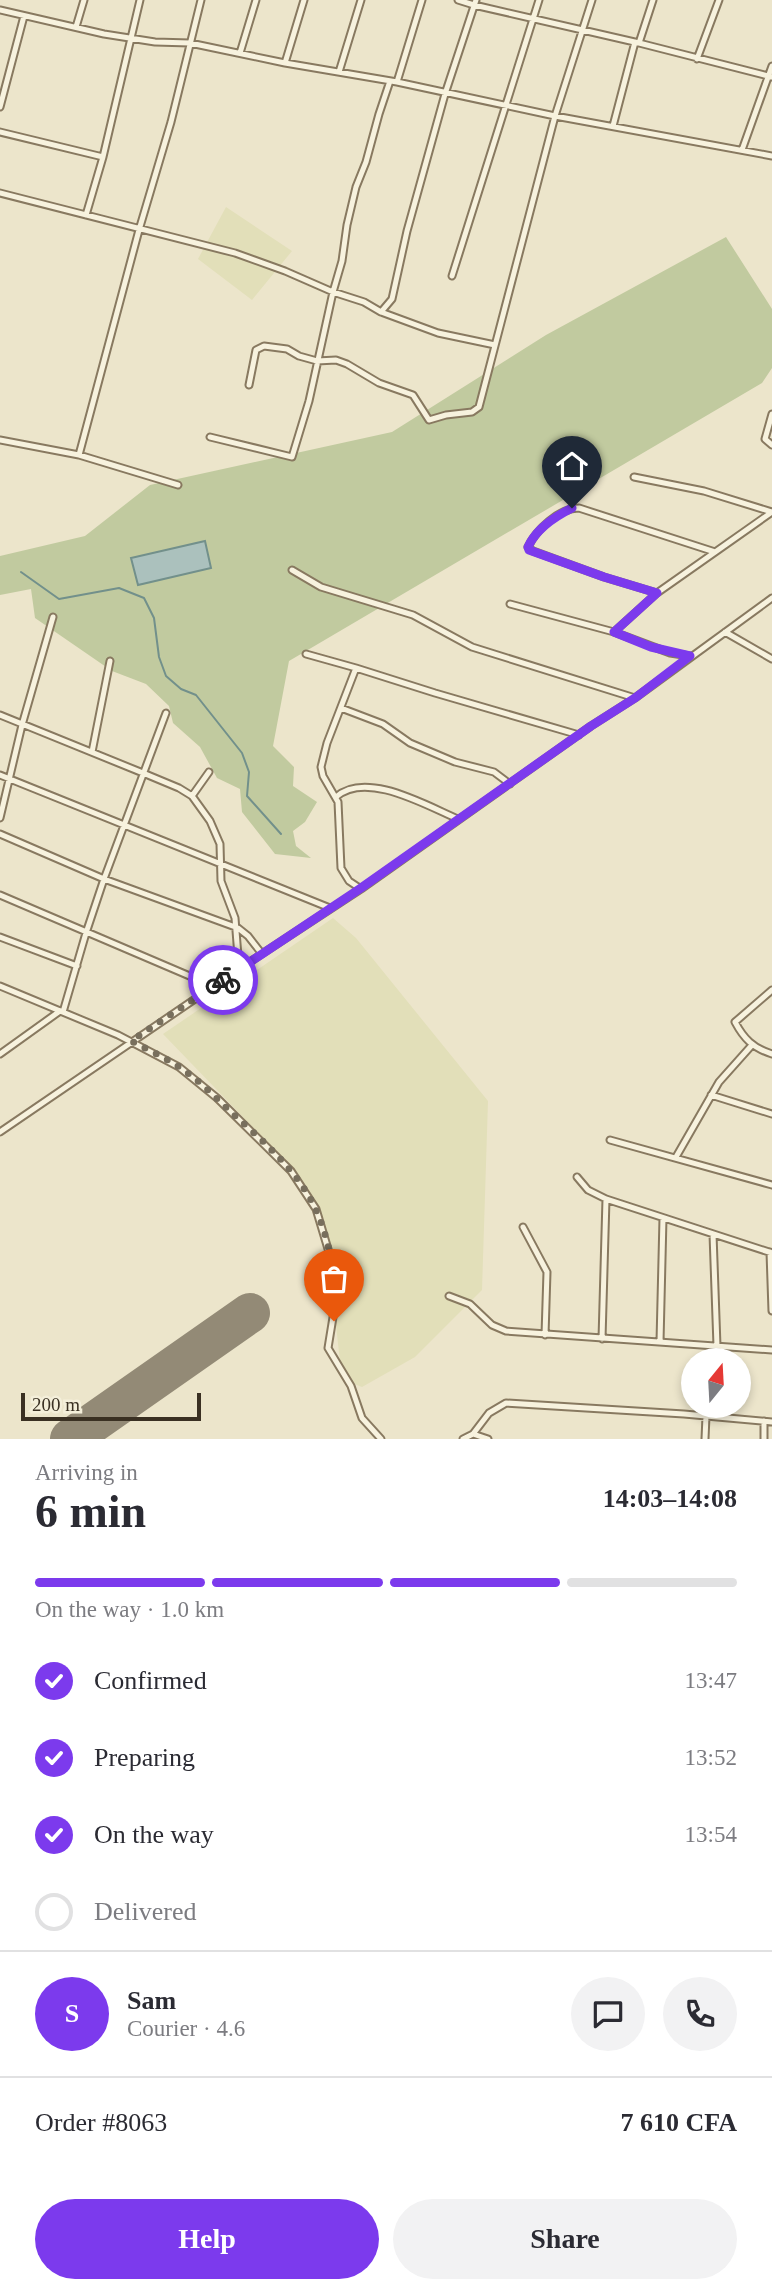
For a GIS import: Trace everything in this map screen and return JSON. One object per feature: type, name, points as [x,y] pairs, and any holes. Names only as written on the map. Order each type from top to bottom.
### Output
[{"type":"street","points":[[76,27],[84,0]]},
{"type":"street","points":[[86,215],[103,158],[141,0]]},
{"type":"street","points":[[79,455],[171,122],[201,0]]},
{"type":"street","points":[[240,53],[256,0]]},
{"type":"street","points":[[285,63],[304,0]]},
{"type":"street","points":[[339,72],[361,0]]},
{"type":"street","points":[[210,437],[292,457],[309,401],[332,292],[342,261],[356,187],[379,114],[394,82],[422,0]]},
{"type":"street","points":[[458,0],[637,42],[770,77]]},
{"type":"street","points":[[452,276],[539,0]]},
{"type":"street","points":[[249,385],[256,350],[264,346],[286,349],[317,361],[335,360],[348,364],[379,383],[413,395],[429,419],[472,412],[479,407],[555,116],[592,0]]},
{"type":"street","points":[[613,126],[637,42],[653,0]]},
{"type":"street","points":[[697,59],[719,0]]},
{"type":"street","points":[[381,312],[392,299],[407,231],[445,94],[475,3]]},
{"type":"street","points":[[0,10],[131,39],[190,43],[772,156]]},
{"type":"street","points":[[0,107],[23,16]]},
{"type":"street","points":[[742,150],[772,66]]},
{"type":"street","points":[[0,132],[103,158]]},
{"type":"street","points":[[0,193],[235,253],[438,333],[495,345]]},
{"type":"street","points":[[772,414],[765,439],[772,444]]},
{"type":"street","points":[[0,440],[79,455],[178,485]]},
{"type":"street","points":[[634,477],[704,491],[772,512]]},
{"type":"street","points":[[657,593],[604,577],[529,550],[528,547],[534,535],[552,520],[572,508],[579,508],[715,552]]},
{"type":"street","points":[[614,632],[657,593],[772,512]]},
{"type":"street","points":[[292,570],[321,586],[413,615],[472,647],[635,698]]},
{"type":"street","points":[[0,1132],[361,888],[579,734],[635,698],[772,598]]},
{"type":"street","points":[[510,604],[614,632],[651,647],[690,656]]},
{"type":"street","points":[[0,818],[22,725],[53,617]]},
{"type":"street","points":[[725,632],[772,659]]},
{"type":"street","points":[[306,654],[435,694],[579,734]]},
{"type":"street","points":[[92,752],[110,661]]},
{"type":"street","points":[[356,668],[327,743],[321,767],[323,776],[336,797],[341,867],[349,881],[361,888]]},
{"type":"street","points":[[341,708],[383,724],[411,743],[455,762],[494,772],[510,784]]},
{"type":"street","points":[[0,1054],[62,1012],[104,879],[166,713]]},
{"type":"street","points":[[0,715],[179,788],[191,796],[216,834],[221,850],[223,887],[233,911],[239,969]]},
{"type":"street","points":[[191,796],[209,772]]},
{"type":"street","points":[[0,775],[220,866],[330,908]]},
{"type":"street","points":[[336,797],[350,788],[379,788],[458,820]]},
{"type":"street","points":[[0,834],[104,879],[235,926],[248,936],[262,954]]},
{"type":"street","points":[[0,895],[214,986]]},
{"type":"street","points":[[0,937],[77,966]]},
{"type":"street","points":[[0,986],[131,1041],[162,1057],[195,1078],[291,1171],[316,1209],[331,1259],[335,1305],[328,1348],[351,1387],[362,1418],[382,1439]]},
{"type":"street","points":[[772,990],[735,1021],[743,1036],[752,1045],[772,1054]]},
{"type":"street","points":[[676,1157],[711,1095],[728,1070],[752,1045]]},
{"type":"street","points":[[711,1095],[772,1114]]},
{"type":"street","points":[[610,1140],[772,1185]]},
{"type":"street","points":[[577,1177],[588,1190],[606,1199],[771,1252],[772,1311]]},
{"type":"street","points":[[602,1339],[606,1199]]},
{"type":"street","points":[[660,1342],[663,1218]]},
{"type":"street","points":[[523,1227],[547,1272],[545,1335]]},
{"type":"street","points":[[713,1234],[717,1346]]},
{"type":"street","points":[[449,1296],[470,1304],[498,1328],[506,1331],[772,1350]]},
{"type":"street","points":[[463,1439],[473,1434],[489,1413],[506,1403],[681,1414]]},
{"type":"street","points":[[705,1439],[706,1418]]},
{"type":"street","points":[[729,1418],[772,1422]]},
{"type":"street","points":[[764,1421],[764,1439]]},
{"type":"street","points":[[473,1434],[488,1439]]},
{"type":"shaded area","points":[[226,207],[292,251],[252,300],[198,259]]},
{"type":"shaded area","points":[[333,918],[356,938],[488,1101],[482,1290],[415,1357],[362,1387],[342,1379],[324,1219],[243,1117],[163,1034]]},
{"type":"green space","points":[[726,237],[772,309],[772,368],[762,383],[289,661],[273,746],[294,767],[293,786],[317,802],[305,822],[293,831],[296,846],[311,858],[275,854],[242,812],[240,789],[217,778],[200,747],[173,723],[169,706],[146,684],[112,671],[35,618],[31,589],[0,595],[0,556],[85,536],[150,485],[392,432],[546,335]]},
{"type":"water","points":[[205,541],[211,568],[138,585],[131,558]]},
{"type":"waterway","points":[[21,572],[59,599],[119,588],[144,598],[154,618],[159,657],[166,676],[181,689],[196,695],[242,753],[249,772],[247,796],[281,834]]},
{"type":"runway","points":[[70,1439],[250,1313]]},
{"type":"way so far","points":[[223,980],[131,1041],[195,1078],[250,1129],[303,1187],[316,1209],[331,1259],[335,1284],[334,1321]]},
{"type":"route","points":[[223,980],[635,698],[690,656],[670,653],[614,632],[657,593],[529,550],[534,535],[572,508]]}]
